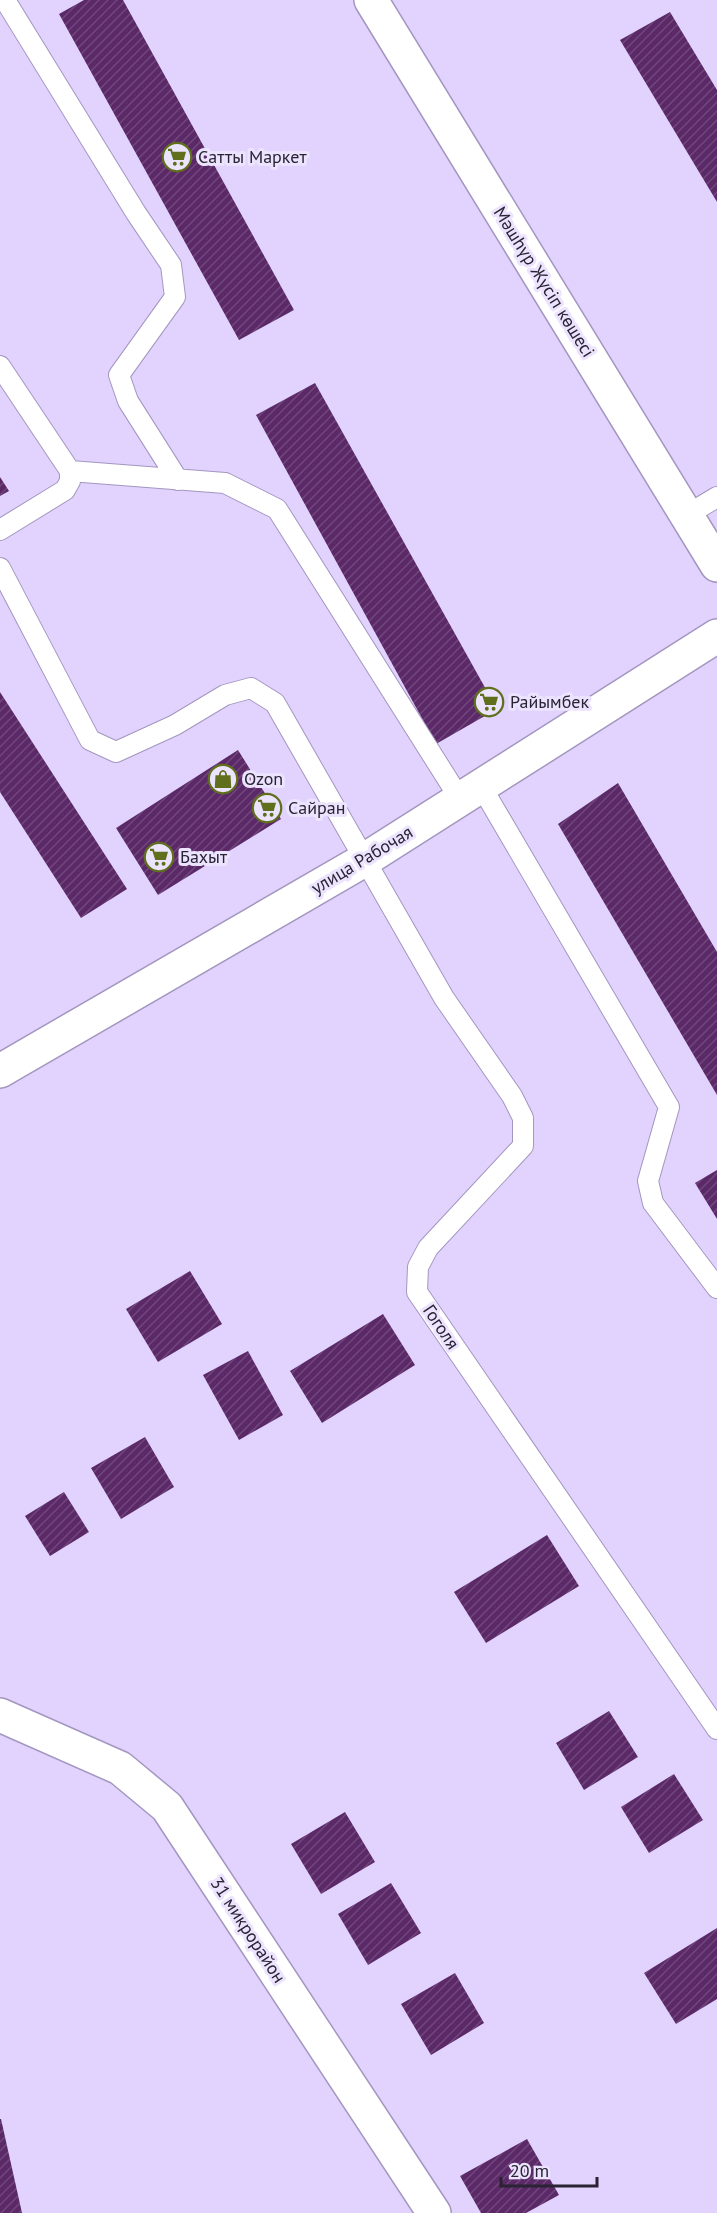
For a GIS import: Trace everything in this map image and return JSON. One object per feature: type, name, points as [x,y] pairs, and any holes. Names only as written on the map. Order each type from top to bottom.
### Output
[{"type":"street","name":"Мәшһүр Жүсіп көшесі","points":[[370,0],[717,565]]},
{"type":"street","name":"улица Рабочая","points":[[0,1071],[366,859],[717,636]]},
{"type":"street","name":"31 микрорайон","points":[[0,1715],[120,1768],[167,1807],[434,2213]]},
{"type":"lane","points":[[5,0],[171,266],[175,297],[119,375],[128,401],[178,480]]},
{"type":"lane","points":[[0,366],[70,471],[70,481],[65,490],[0,530]]},
{"type":"lane","points":[[70,471],[225,483],[277,509],[470,792],[669,1107],[648,1181],[653,1203],[717,1288]]},
{"type":"lane","points":[[687,515],[717,496]]},
{"type":"lane","name":"Гоголя","points":[[0,568],[90,740],[116,753],[175,725],[225,695],[251,688],[275,703],[444,998],[512,1096],[523,1118],[523,1146],[428,1248],[418,1267],[417,1292],[717,1729]]},
{"type":"building","points":[[84,0],[123,0],[294,310],[239,340],[59,14]]},
{"type":"building","points":[[670,12],[717,90],[717,202],[620,40]]},
{"type":"building","points":[[315,383],[497,709],[436,744],[256,415]]},
{"type":"building","points":[[0,477],[9,491],[0,496]]},
{"type":"building","points":[[0,692],[127,889],[81,918],[0,792]]},
{"type":"building","points":[[238,750],[281,819],[158,895],[116,828]]},
{"type":"building","points":[[618,783],[717,952],[717,1095],[558,824]]},
{"type":"building","points":[[717,1170],[717,1219],[695,1183]]},
{"type":"building","points":[[190,1271],[222,1324],[158,1362],[126,1309]]},
{"type":"building","points":[[383,1314],[415,1365],[322,1423],[290,1371]]},
{"type":"building","points":[[248,1351],[283,1415],[239,1440],[203,1375]]},
{"type":"building","points":[[145,1437],[174,1487],[121,1519],[91,1468]]},
{"type":"building","points":[[64,1492],[89,1532],[50,1556],[25,1516]]},
{"type":"building","points":[[547,1535],[579,1586],[486,1643],[454,1592]]},
{"type":"building","points":[[609,1711],[638,1757],[584,1790],[556,1743]]},
{"type":"building","points":[[674,1774],[703,1820],[649,1853],[621,1807]]},
{"type":"building","points":[[345,1812],[375,1862],[321,1894],[291,1844]]},
{"type":"building","points":[[391,1883],[421,1933],[368,1965],[338,1914]]},
{"type":"building","points":[[717,1928],[717,1999],[676,2024],[644,1973]]},
{"type":"building","points":[[455,1973],[484,2023],[431,2055],[401,2004]]},
{"type":"building","points":[[1,2119],[22,2213],[0,2213]]},
{"type":"building","points":[[527,2139],[559,2195],[526,2213],[481,2213],[460,2176]]},
{"type":"place","name":"Сатты Маркет","points":[[177,157]]},
{"type":"place","name":"Райымбек","points":[[489,702]]},
{"type":"place","name":"Ozon","points":[[223,779]]},
{"type":"place","name":"Сайран","points":[[267,808]]},
{"type":"place","name":"Бахыт","points":[[159,857]]}]
